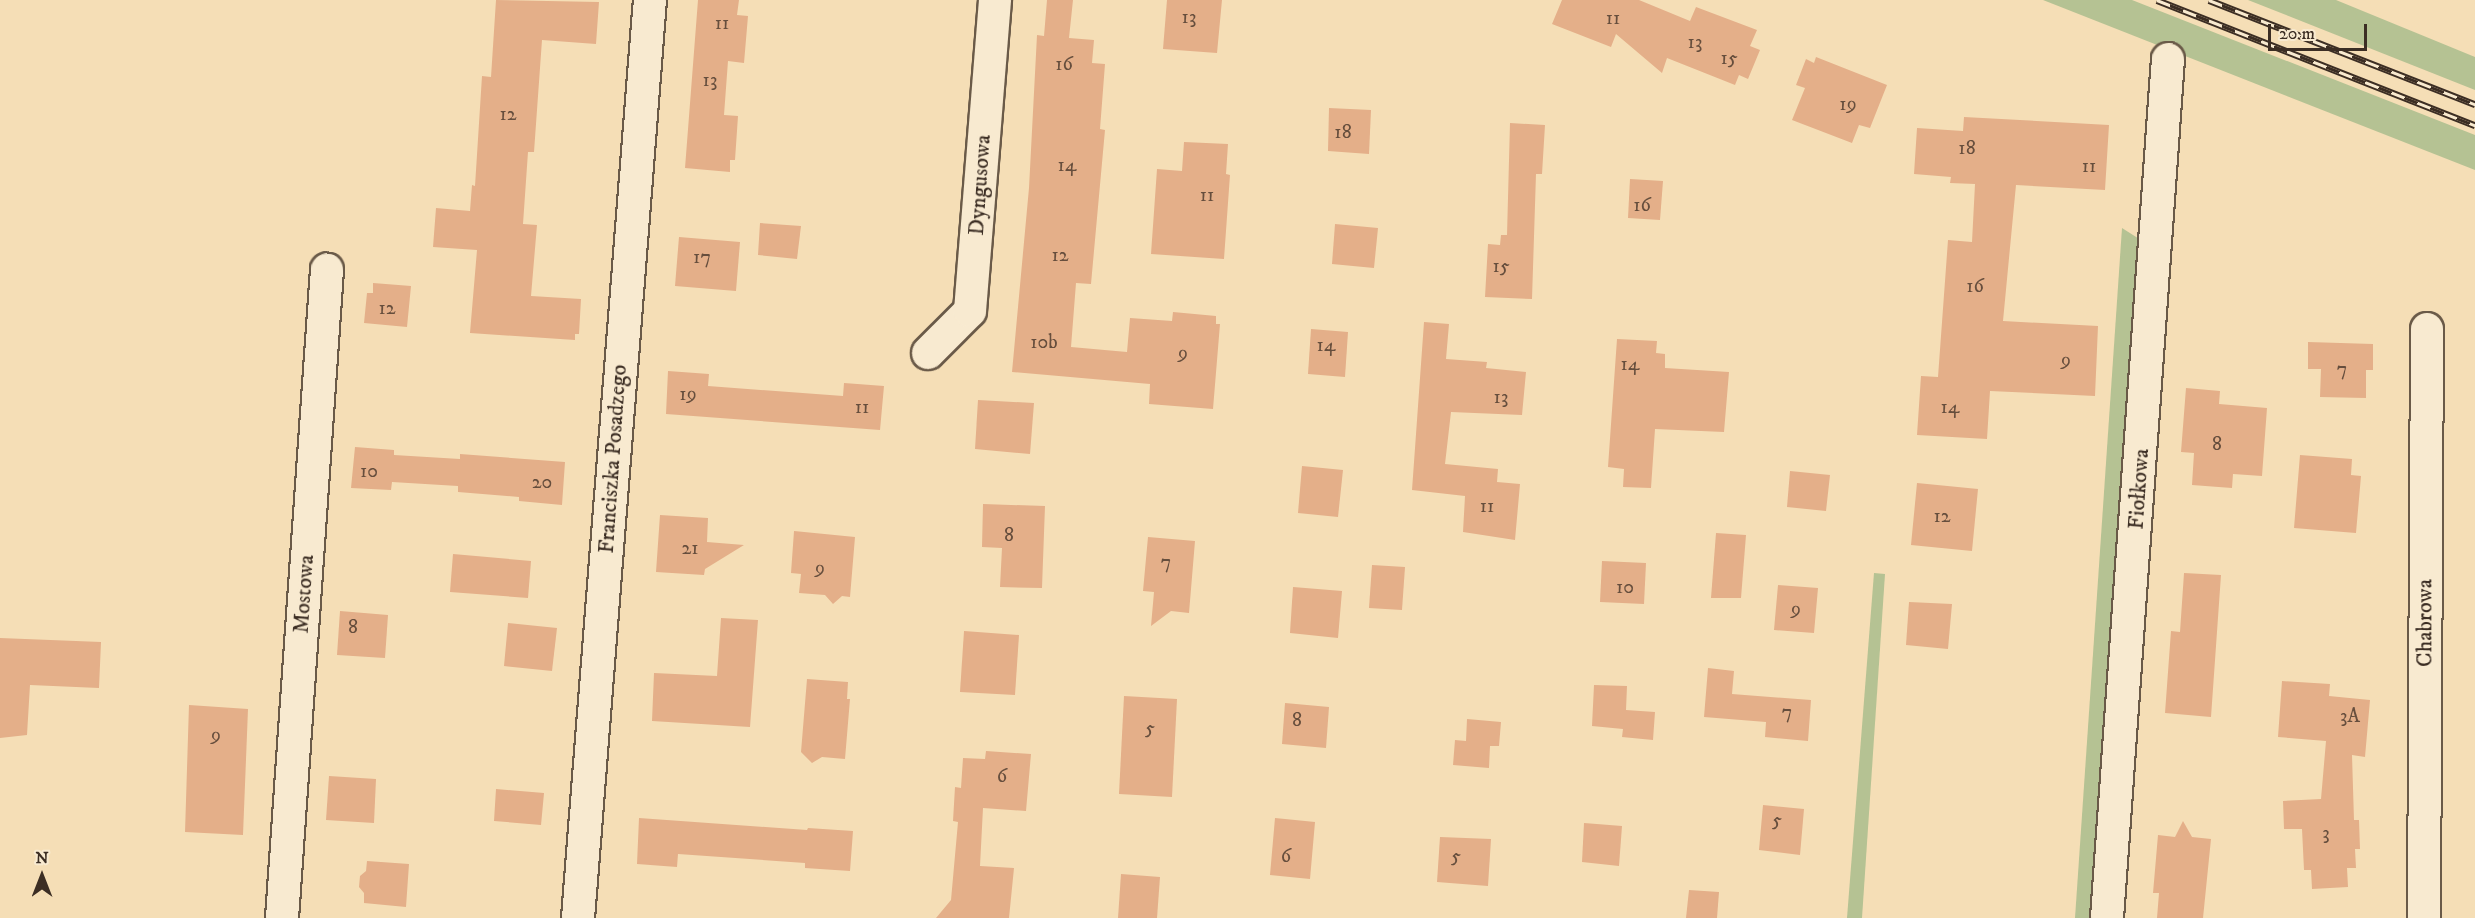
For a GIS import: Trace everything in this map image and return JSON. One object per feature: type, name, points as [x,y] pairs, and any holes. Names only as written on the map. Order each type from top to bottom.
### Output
[{"type":"street","name":"Franciszka Posadzego","points":[[578,918],[650,0]]},
{"type":"street","name":"Dyngusowa","points":[[928,353],[970,311],[995,0]]},
{"type":"street","name":"Fiołkowa","points":[[2107,918],[2168,59]]},
{"type":"street","name":"Mostowa","points":[[282,918],[327,270]]},
{"type":"street","name":"Chabrowa","points":[[2424,918],[2427,329]]},
{"type":"green space","points":[[2043,0],[2132,0],[2475,135],[2475,170]]},
{"type":"green space","points":[[2248,0],[2336,0],[2475,57],[2475,90]]},
{"type":"green space","points":[[2122,228],[2144,242],[2100,918],[2075,918]]},
{"type":"green space","points":[[1874,573],[1885,574],[1862,918],[1847,918]]},
{"type":"building","points":[[496,0],[599,2],[596,44],[542,40],[534,152],[528,152],[523,224],[537,225],[531,296],[581,299],[579,334],[575,334],[575,340],[470,333],[477,250],[433,247],[436,208],[470,211],[472,185],[475,186],[482,76],[491,77]]},
{"type":"building","points":[[698,0],[739,0],[737,15],[748,16],[744,63],[728,61],[724,115],[738,116],[735,160],[730,160],[730,172],[685,168]]},
{"type":"building","points":[[1047,0],[1073,0],[1069,38],[1094,40],[1092,63],[1105,64],[1100,129],[1105,130],[1091,284],[1076,283],[1071,347],[1127,352],[1130,318],[1172,321],[1173,312],[1216,316],[1216,324],[1220,324],[1213,409],[1149,404],[1150,384],[1012,372],[1029,188],[1037,35],[1044,36]]},
{"type":"building","points":[[1167,0],[1222,0],[1217,53],[1163,49]]},
{"type":"building","points":[[1562,0],[1639,0],[1690,21],[1696,7],[1757,30],[1750,46],[1760,50],[1748,79],[1739,75],[1735,85],[1667,58],[1662,73],[1616,34],[1611,47],[1552,24]]},
{"type":"building","points":[[1816,57],[1887,85],[1870,128],[1859,125],[1852,143],[1792,120],[1805,88],[1796,85],[1806,59],[1814,63]]},
{"type":"building","points":[[1329,108],[1371,110],[1369,154],[1328,151]]},
{"type":"building","points":[[1964,117],[2109,125],[2105,190],[2016,185],[2003,321],[2098,326],[2095,396],[1990,391],[1987,439],[1917,435],[1921,376],[1938,377],[1948,240],[1972,242],[1975,184],[1950,183],[1951,177],[1914,174],[1917,128],[1963,131]]},
{"type":"building","points":[[1510,123],[1545,125],[1542,174],[1536,174],[1532,299],[1485,297],[1488,244],[1500,245],[1501,235],[1507,235]]},
{"type":"building","points":[[1184,142],[1228,144],[1226,174],[1230,175],[1224,259],[1151,254],[1157,169],[1182,171]]},
{"type":"building","points":[[1630,179],[1663,181],[1660,220],[1628,218]]},
{"type":"building","points":[[760,223],[801,226],[797,259],[758,255]]},
{"type":"building","points":[[1335,224],[1378,228],[1374,268],[1332,264]]},
{"type":"building","points":[[679,237],[740,242],[736,291],[675,286]]},
{"type":"building","points":[[373,283],[411,286],[407,327],[364,323],[367,293],[373,293]]},
{"type":"building","points":[[1424,322],[1449,324],[1446,359],[1487,362],[1486,368],[1526,372],[1522,415],[1451,412],[1445,464],[1498,469],[1497,482],[1520,484],[1515,540],[1463,532],[1465,496],[1412,490]]},
{"type":"building","points":[[1311,329],[1348,332],[1345,377],[1308,374]]},
{"type":"building","points":[[1617,339],[1657,341],[1656,353],[1665,354],[1665,368],[1729,372],[1724,432],[1655,429],[1651,488],[1623,487],[1624,469],[1608,467]]},
{"type":"building","points":[[2308,342],[2373,344],[2373,370],[2366,370],[2366,398],[2320,397],[2321,369],[2308,369]]},
{"type":"building","points":[[668,371],[709,374],[708,386],[843,396],[844,383],[884,386],[880,430],[666,414]]},
{"type":"building","points":[[2186,388],[2220,391],[2219,404],[2267,408],[2262,476],[2233,474],[2232,488],[2192,485],[2194,453],[2181,452]]},
{"type":"building","points":[[978,400],[1034,403],[1030,454],[975,449]]},
{"type":"building","points":[[355,447],[394,450],[394,455],[460,459],[460,454],[565,462],[562,505],[519,501],[519,497],[458,492],[458,486],[392,482],[391,490],[351,488]]},
{"type":"building","points":[[2300,455],[2352,459],[2351,475],[2361,476],[2356,533],[2294,528]]},
{"type":"building","points":[[1302,466],[1343,470],[1338,517],[1298,513]]},
{"type":"building","points":[[1790,471],[1830,475],[1826,511],[1787,507]]},
{"type":"building","points":[[1917,483],[1978,489],[1972,551],[1911,545]]},
{"type":"building","points":[[983,504],[1045,506],[1042,588],[1000,587],[1002,548],[982,547]]},
{"type":"building","points":[[660,515],[708,518],[707,542],[744,545],[705,569],[704,575],[656,572]]},
{"type":"building","points":[[794,531],[855,537],[850,597],[842,596],[833,604],[825,595],[799,593],[801,574],[791,573]]},
{"type":"building","points":[[1716,533],[1746,535],[1741,598],[1711,598]]},
{"type":"building","points":[[1148,537],[1195,541],[1189,613],[1171,611],[1151,626],[1154,592],[1143,591]]},
{"type":"building","points":[[453,554],[531,561],[528,598],[450,592]]},
{"type":"building","points":[[1602,561],[1646,563],[1644,604],[1600,602]]},
{"type":"building","points":[[1372,565],[1405,567],[1402,610],[1369,608]]},
{"type":"building","points":[[2184,573],[2221,575],[2211,717],[2165,713],[2171,631],[2180,632]]},
{"type":"building","points":[[1778,585],[1818,588],[1814,633],[1774,630]]},
{"type":"building","points":[[1293,587],[1342,591],[1338,638],[1290,633]]},
{"type":"building","points":[[1909,602],[1952,604],[1948,649],[1906,645]]},
{"type":"building","points":[[340,611],[388,615],[385,658],[337,655]]},
{"type":"building","points":[[721,618],[758,620],[750,727],[652,721],[654,673],[717,676]]},
{"type":"building","points":[[508,623],[557,628],[552,671],[504,666]]},
{"type":"building","points":[[964,631],[1019,635],[1015,695],[960,692]]},
{"type":"building","points":[[0,638],[101,642],[99,688],[30,685],[27,735],[0,738]]},
{"type":"building","points":[[1708,668],[1734,671],[1732,694],[1811,700],[1808,741],[1765,737],[1766,722],[1704,717]]},
{"type":"building","points":[[807,679],[848,682],[847,699],[850,699],[845,759],[822,757],[812,763],[801,752]]},
{"type":"building","points":[[2282,681],[2330,684],[2329,696],[2370,700],[2365,757],[2352,755],[2354,820],[2359,820],[2360,849],[2355,849],[2356,868],[2347,868],[2348,887],[2312,889],[2311,870],[2304,870],[2302,829],[2284,829],[2283,801],[2321,799],[2326,741],[2278,737]]},
{"type":"building","points":[[1594,685],[1627,686],[1626,710],[1655,712],[1653,740],[1622,737],[1623,729],[1592,726]]},
{"type":"building","points":[[1124,696],[1177,699],[1172,797],[1119,794]]},
{"type":"building","points":[[1285,703],[1329,707],[1326,748],[1282,744]]},
{"type":"building","points":[[189,705],[248,709],[243,835],[185,832]]},
{"type":"building","points":[[1467,719],[1501,722],[1499,746],[1490,746],[1489,768],[1453,765],[1455,740],[1466,741]]},
{"type":"building","points":[[986,751],[1031,754],[1026,811],[983,808],[980,866],[1014,868],[1009,918],[936,918],[951,900],[958,822],[953,821],[955,787],[961,788],[963,758],[985,759]]},
{"type":"building","points":[[329,776],[376,779],[374,823],[326,820]]},
{"type":"building","points":[[496,789],[544,793],[541,825],[494,821]]},
{"type":"building","points":[[1763,805],[1804,809],[1800,855],[1759,850]]},
{"type":"building","points":[[639,818],[853,831],[850,871],[805,868],[805,863],[678,854],[677,867],[637,864]]},
{"type":"building","points":[[1275,818],[1315,822],[1310,879],[1270,875]]},
{"type":"building","points":[[2183,821],[2192,837],[2211,839],[2203,918],[2157,918],[2159,893],[2153,893],[2158,835],[2175,837]]},
{"type":"building","points":[[1584,823],[1622,826],[1619,866],[1582,862]]},
{"type":"building","points":[[1440,837],[1491,839],[1488,886],[1437,882]]},
{"type":"building","points":[[367,861],[409,864],[406,907],[364,903],[364,893],[359,887],[360,876],[366,871]]},
{"type":"building","points":[[1121,874],[1160,877],[1157,918],[1118,918]]},
{"type":"building","points":[[1689,890],[1719,892],[1717,918],[1686,918]]},
{"type":"railway","points":[[2157,0],[2475,125]]},
{"type":"railway","points":[[2209,0],[2475,104]]}]
